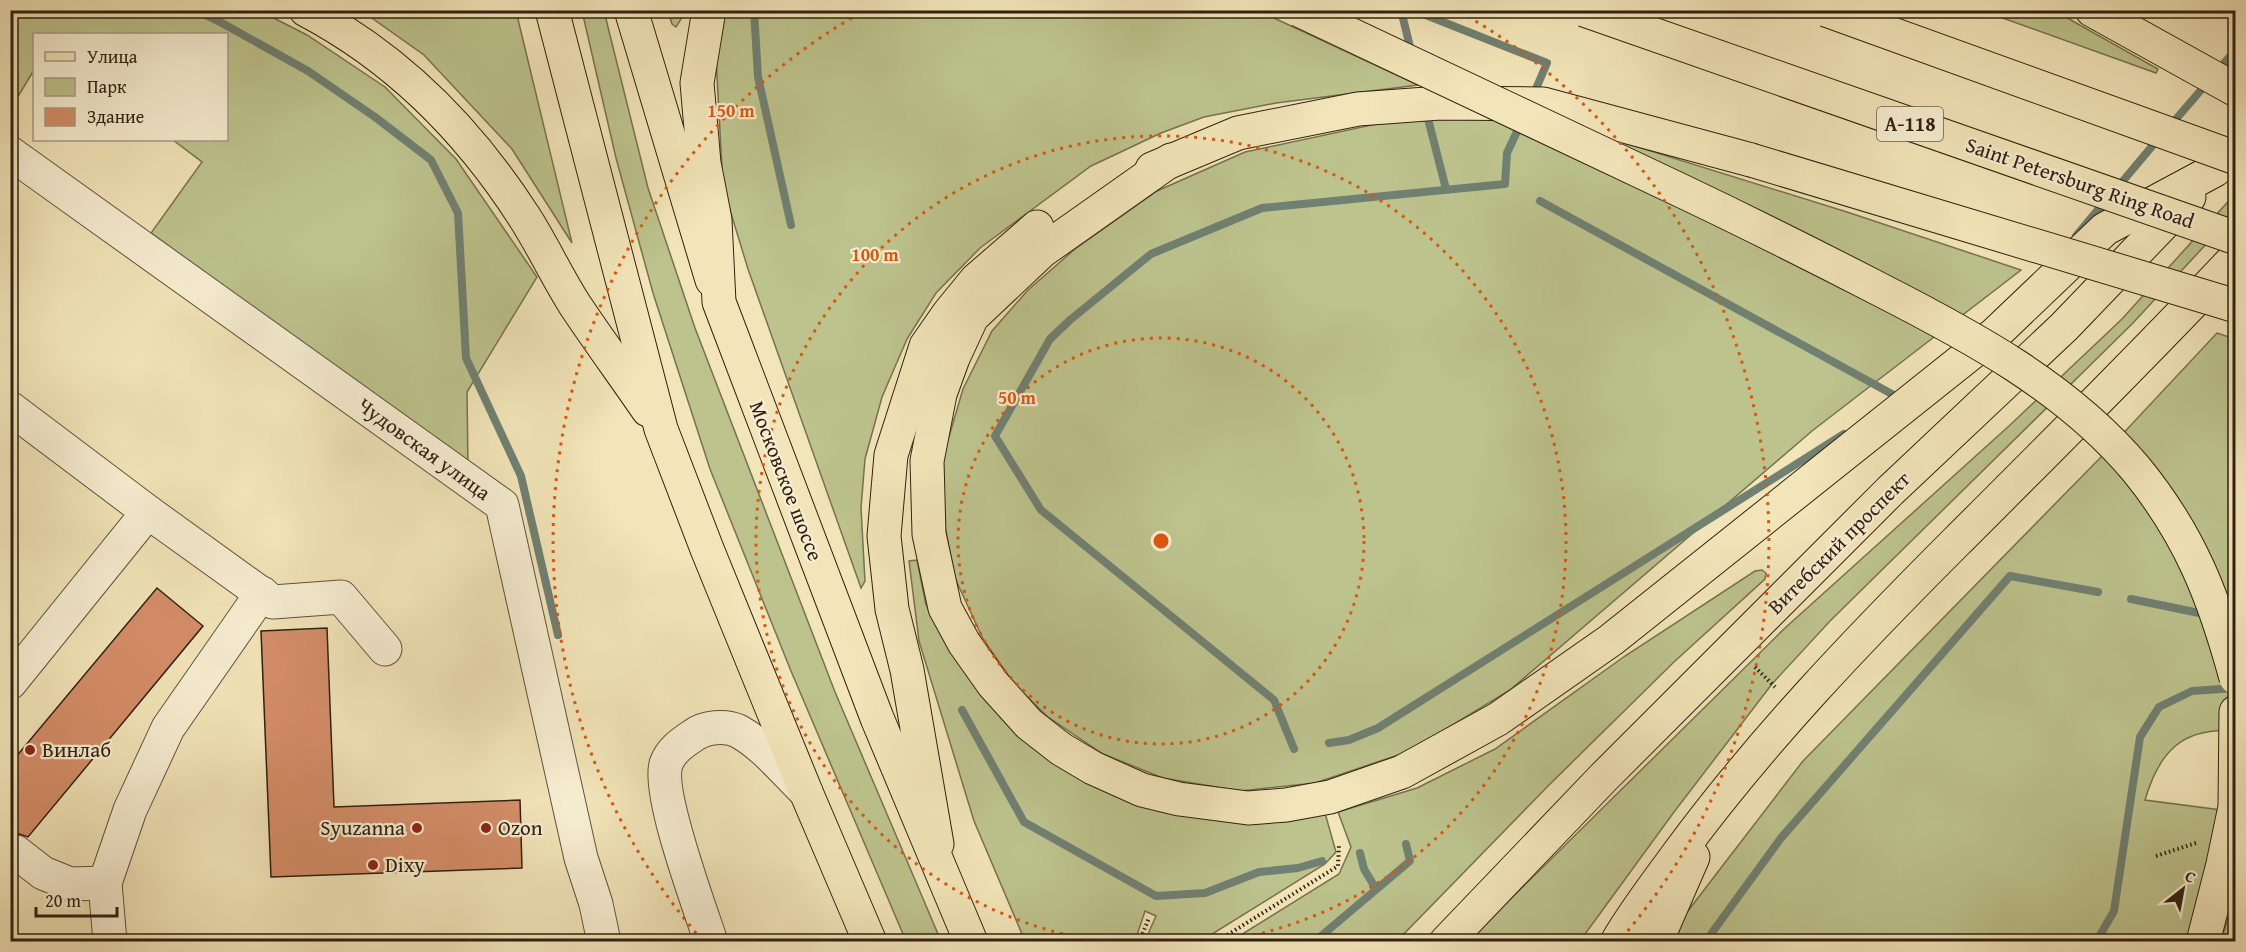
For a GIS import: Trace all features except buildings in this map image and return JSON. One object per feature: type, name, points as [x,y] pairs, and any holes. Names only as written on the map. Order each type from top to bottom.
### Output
[{"type":"main road","points":[[306,10],[335,26],[397,70],[444,113],[480,155],[525,218],[574,303],[661,429]]},
{"type":"main road","points":[[552,10],[661,429],[707,549],[870,942]]},
{"type":"main road","name":"Московское шоссе","points":[[631,10],[719,302],[830,598],[942,876],[972,942]]},
{"type":"main road","points":[[709,10],[697,83],[704,163],[715,220],[719,302]]},
{"type":"main road","points":[[1299,10],[1776,235],[1949,325],[1999,354],[2071,405],[2134,467],[2164,506],[2198,563],[2221,623],[2235,678]]},
{"type":"main road","name":"Saint Petersburg Ring Road","points":[[1584,10],[2235,237]]},
{"type":"main road","points":[[1826,10],[2229,159]]},
{"type":"main road","points":[[2092,10],[2235,90]]},
{"type":"main road","points":[[942,876],[907,670],[892,609],[884,536],[891,455],[908,398],[926,346],[949,314],[976,280],[1029,232],[1065,208],[1171,160],[1238,133],[1358,109],[1440,103],[1543,104],[1751,160],[2235,306]]},
{"type":"main road","points":[[1171,160],[1042,251],[972,317],[953,358],[938,405],[927,461],[929,534],[945,608],[964,643],[993,684],[1029,724],[1061,749],[1093,768],[1142,790],[1179,799],[1248,808],[1286,805],[1330,797],[1402,772],[1498,719],[1611,640],[1995,334],[2105,229],[2229,159]]},
{"type":"main road","name":"Витебский проспект","points":[[1446,942],[1603,778],[1890,491],[2064,327],[2229,159]]},
{"type":"main road","points":[[1617,942],[1632,917],[1712,808],[1797,708],[1865,633],[2142,357],[2235,257]]},
{"type":"main road","points":[[2203,942],[2235,807],[2235,712]]},
{"type":"main road","points":[[1656,942],[1712,808]]},
{"type":"street","name":"Чудовская улица","points":[[10,153],[502,505],[580,858],[596,904],[604,942]]},
{"type":"street","points":[[10,408],[148,513],[273,602],[341,597],[385,649]]},
{"type":"street","points":[[10,683],[148,513]]},
{"type":"street","points":[[110,942],[105,884],[130,810],[168,728],[261,593]]},
{"type":"street","points":[[711,942],[668,804],[666,766],[677,746],[699,731],[717,727],[736,730],[764,751],[806,792]]},
{"type":"street","points":[[16,852],[43,873],[70,884],[105,884]]},
{"type":"path","points":[[1750,663],[1772,684]]},
{"type":"path","points":[[2156,856],[2197,843]]},
{"type":"path","points":[[1216,942],[1338,866],[1339,845]]},
{"type":"path","points":[[1140,942],[1149,918]]},
{"type":"green space","points":[[11,11],[260,11],[307,35],[385,87],[456,159],[537,277],[467,392],[468,467],[151,233],[202,162],[174,141],[228,141],[228,33],[33,33],[33,72],[11,108]]},
{"type":"green space","points":[[362,11],[516,11],[572,243],[512,149],[424,55]]},
{"type":"green space","points":[[582,11],[604,11],[648,188],[695,328],[835,692],[941,941],[906,941],[791,671],[710,469],[653,293],[616,158]]},
{"type":"green space","points":[[668,11],[686,11],[676,27],[672,24]]},
{"type":"green space","points":[[723,11],[1259,11],[1418,85],[1276,103],[1204,117],[1161,133],[1091,166],[980,248],[936,293],[907,339],[882,397],[865,459],[861,508],[865,581],[861,588],[748,269],[723,187],[715,39]]},
{"type":"green space","points":[[1983,11],[2055,11],[2158,69],[2156,73]]},
{"type":"green space","points":[[1423,114],[1479,115],[1580,129],[1847,212],[2021,270],[1812,431],[1510,690],[1410,751],[1315,783],[1240,791],[1163,778],[1103,754],[1048,717],[1015,685],[983,639],[955,578],[943,516],[943,457],[963,389],[992,331],[1028,290],[1075,249],[1157,191],[1245,152]]},
{"type":"green space","points":[[2235,194],[2235,213],[2132,324],[1830,621],[1772,684],[1674,812],[1580,941],[1467,942],[1785,628],[2009,426],[2122,319]]},
{"type":"green space","points":[[2217,333],[2235,339],[2235,731],[2201,733],[2175,746],[2158,768],[2145,800],[2221,810],[2192,941],[1670,942],[1681,920],[1803,761],[2102,456]]},
{"type":"green space","points":[[917,560],[926,605],[954,654],[991,704],[1241,821],[1290,821],[1325,813],[1336,852],[1325,864],[1201,941],[1145,941],[1156,916],[1145,911],[1135,941],[1025,941],[974,821],[919,641],[909,561]]},
{"type":"green space","points":[[1762,570],[1766,573],[1765,579],[1674,662],[1548,786],[1397,941],[1231,941],[1339,874],[1351,847],[1338,812],[1417,788],[1495,749],[1625,656],[1755,571]]},
{"type":"green space","points":[[2235,895],[2235,941],[2221,941]]},
{"type":"waterway","points":[[195,10],[308,71],[375,117],[431,160],[458,213],[466,358],[521,476],[558,635]]},
{"type":"waterway","points":[[754,10],[758,77],[791,225]]},
{"type":"waterway","points":[[1401,10],[1412,55]]},
{"type":"waterway","points":[[1413,10],[1547,63],[1532,98]]},
{"type":"waterway","points":[[2216,72],[2236,50]]},
{"type":"waterway","points":[[2170,126],[2208,82]]},
{"type":"waterway","points":[[1426,111],[1446,189]]},
{"type":"waterway","points":[[1294,749],[1274,700],[1041,510],[995,436],[1050,339],[1151,254],[1262,208],[1505,184],[1507,153],[1521,123]]},
{"type":"waterway","points":[[2117,188],[2159,138]]},
{"type":"waterway","points":[[2076,236],[2106,200]]},
{"type":"waterway","points":[[1540,201],[1901,399]]},
{"type":"waterway","points":[[1329,743],[1349,740],[1378,728],[1844,434]]},
{"type":"waterway","points":[[1708,942],[1711,934],[1781,838],[2010,576],[2098,592]]},
{"type":"waterway","points":[[2131,599],[2209,615]]},
{"type":"waterway","points":[[2096,942],[2114,911],[2140,737],[2159,707],[2192,691],[2235,688]]},
{"type":"waterway","points":[[962,710],[1024,822],[1156,896],[1205,893],[1259,872],[1298,868],[1322,861]]},
{"type":"waterway","points":[[1314,942],[1410,861],[1406,844]]},
{"type":"waterway","points":[[1360,853],[1364,869],[1376,889]]},
{"type":"place","name":"Винлаб","points":[[30,750]]},
{"type":"place","name":"Syuzanna","points":[[417,828]]},
{"type":"place","name":"Ozon","points":[[486,828]]},
{"type":"place","name":"Dixy","points":[[373,865]]}]
